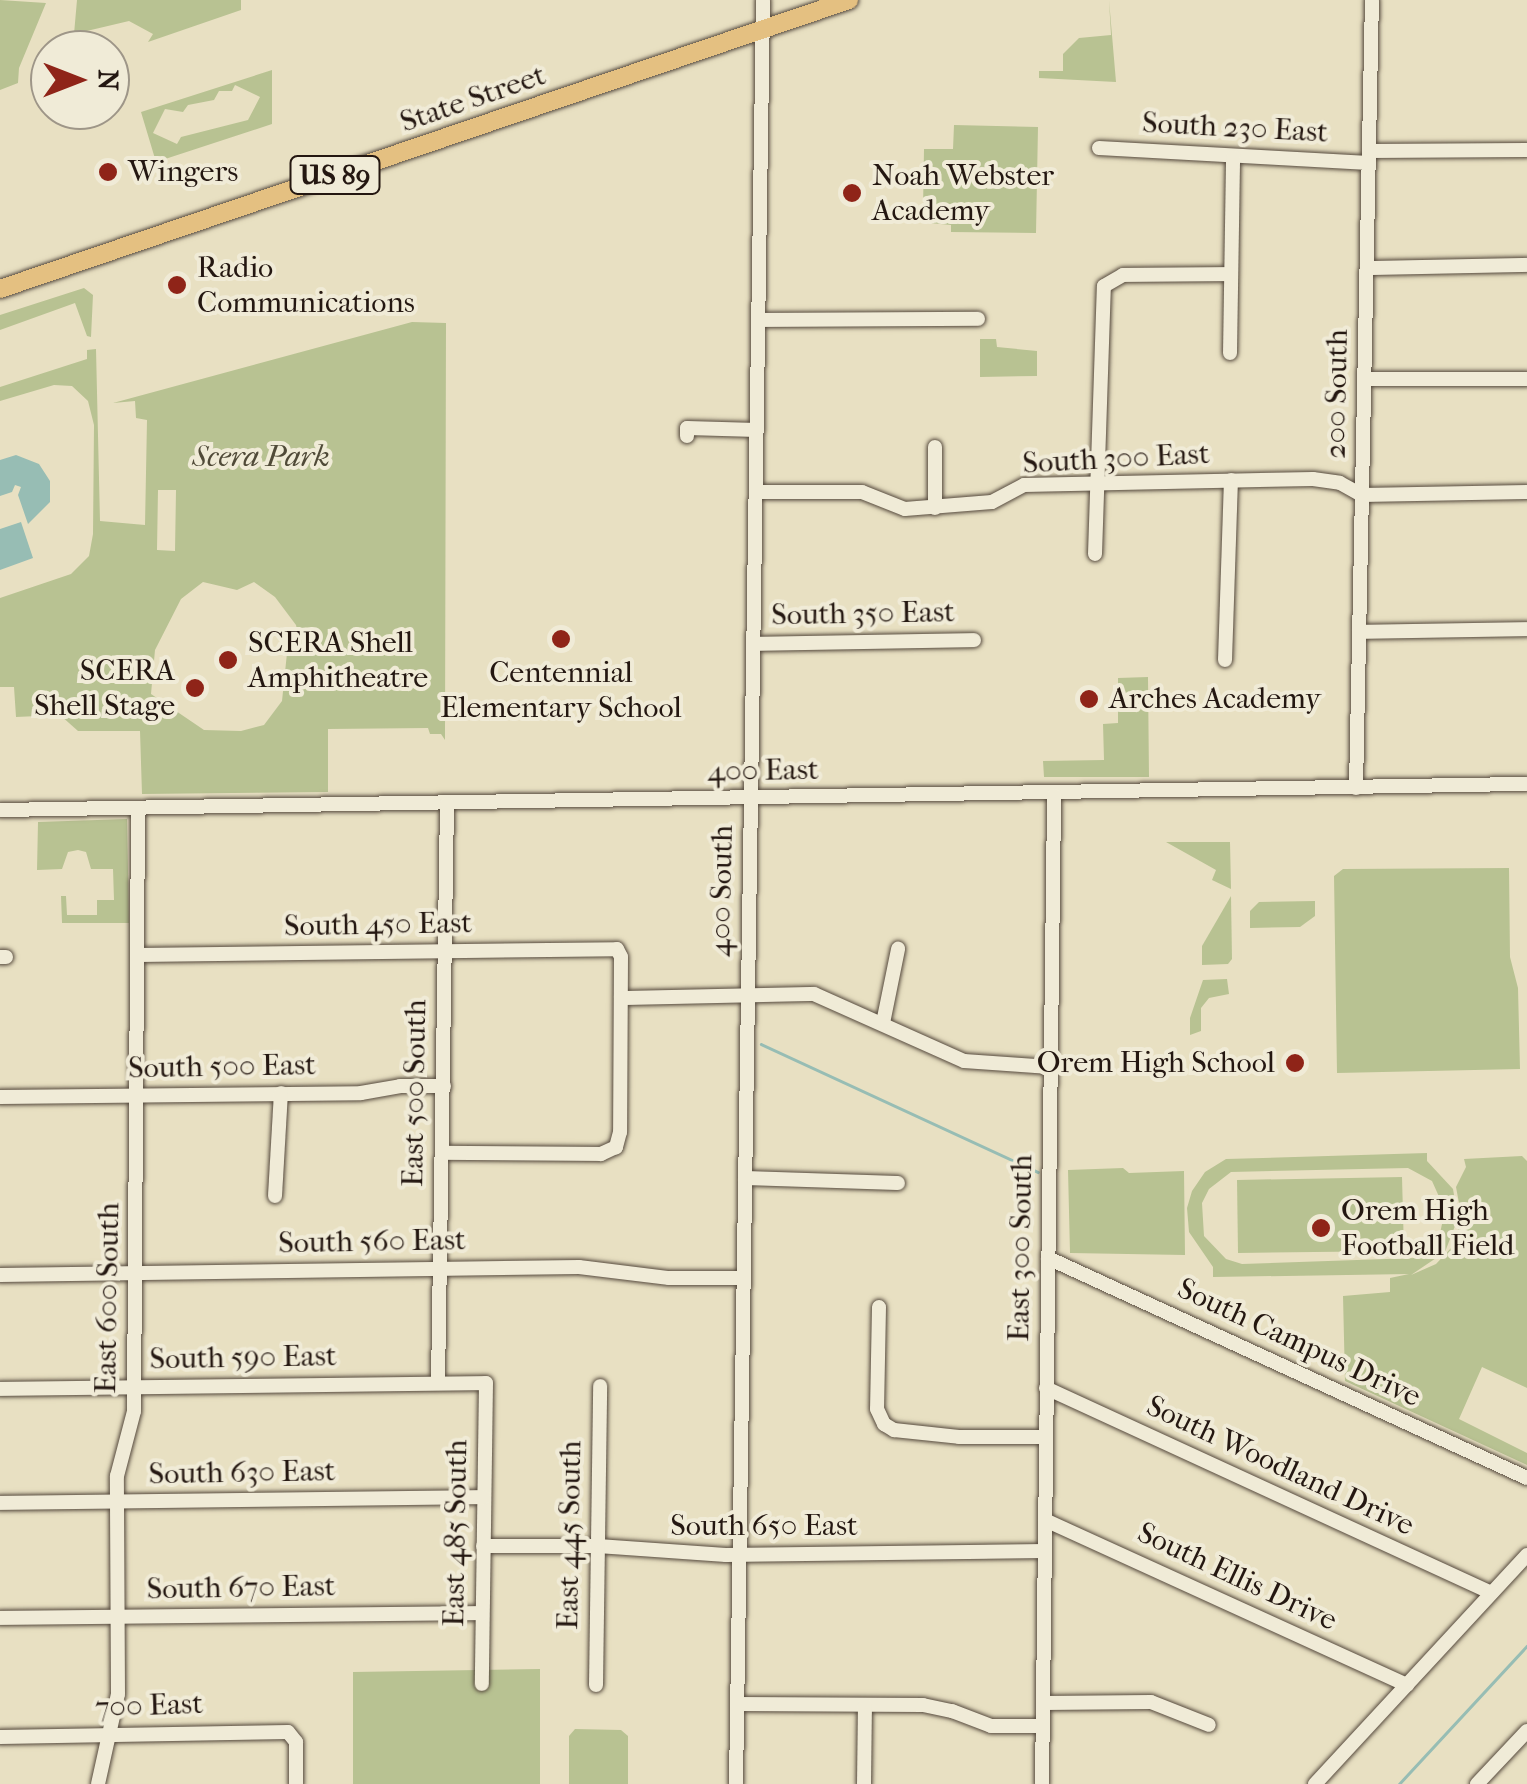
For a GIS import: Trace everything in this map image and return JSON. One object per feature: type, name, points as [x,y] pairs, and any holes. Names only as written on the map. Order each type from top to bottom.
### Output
[{"type":"main road","name":"State Street","points":[[0,290],[849,0]]},
{"type":"street","name":"400 South","points":[[736,1784],[763,0]]},
{"type":"street","name":"200 South","points":[[1356,788],[1372,0]]},
{"type":"street","name":"South 230 East","points":[[1099,148],[1233,157],[1369,157],[1527,150]]},
{"type":"street","points":[[1230,353],[1233,157]]},
{"type":"street","points":[[1367,268],[1527,265]]},
{"type":"street","points":[[1095,554],[1101,294],[1106,282],[1123,274],[1232,274]]},
{"type":"street","points":[[758,320],[978,319]]},
{"type":"street","points":[[1365,379],[1527,379]]},
{"type":"street","points":[[687,436],[687,428],[757,430]]},
{"type":"street","points":[[934,448],[935,508]]},
{"type":"street","points":[[1225,660],[1231,480]]},
{"type":"street","name":"South 300 East","points":[[756,492],[862,492],[896,508],[935,508],[992,502],[1024,485],[1326,480],[1362,495],[1527,492]]},
{"type":"street","points":[[1360,632],[1527,629]]},
{"type":"street","name":"South 350 East","points":[[754,644],[974,640]]},
{"type":"street","name":"400 East","points":[[0,810],[1527,784]]},
{"type":"street","name":"East 300 South","points":[[1043,1726],[1054,795]]},
{"type":"street","name":"East 500 South","points":[[438,1383],[447,804]]},
{"type":"street","name":"East 600 South","points":[[98,1784],[112,1735],[118,1694],[116,1502],[135,1388],[138,808]]},
{"type":"street","name":"South 450 East","points":[[138,955],[618,949],[621,998]]},
{"type":"street","points":[[883,1023],[898,949]]},
{"type":"street","points":[[443,1154],[601,1154],[616,1147],[620,1132],[621,998],[814,994],[964,1061],[1050,1068]]},
{"type":"street","name":"South 500 East","points":[[0,1097],[281,1094],[444,1086]]},
{"type":"street","points":[[275,1196],[281,1094]]},
{"type":"street","points":[[745,1178],[898,1183]]},
{"type":"street","name":"South Campus Drive","points":[[1048,1258],[1527,1478]]},
{"type":"street","name":"South 560 East","points":[[0,1275],[579,1267],[669,1278],[743,1278]]},
{"type":"street","points":[[879,1307],[877,1408],[884,1424],[898,1430],[959,1437],[1046,1437]]},
{"type":"street","name":"South 590 East","points":[[0,1389],[486,1383]]},
{"type":"street","name":"East 485 South","points":[[482,1684],[486,1383]]},
{"type":"street","name":"East 445 South","points":[[596,1685],[600,1386]]},
{"type":"street","name":"South Woodland Drive","points":[[1046,1388],[1491,1593]]},
{"type":"street","name":"South 630 East","points":[[0,1503],[484,1498]]},
{"type":"street","name":"South Ellis Drive","points":[[1045,1520],[1407,1685]]},
{"type":"street","name":"South 650 East","points":[[483,1546],[598,1546],[654,1553],[740,1555],[1045,1551]]},
{"type":"street","points":[[1315,1784],[1527,1555]]},
{"type":"street","name":"South 670 East","points":[[0,1618],[482,1613]]},
{"type":"street","points":[[1043,1703],[1152,1702],[1210,1725]]},
{"type":"street","points":[[737,1704],[937,1707],[991,1726],[1043,1726],[1042,1784]]},
{"type":"street","points":[[864,1784],[865,1704]]},
{"type":"street","points":[[1477,1784],[1527,1731]]},
{"type":"street","name":"700 East","points":[[0,1737],[288,1732],[296,1742],[296,1784]]},
{"type":"green space","points":[[0,0],[46,3],[35,30],[30,30],[18,83],[0,90]]},
{"type":"green space","points":[[77,0],[241,0],[241,10],[148,42],[153,34],[129,21],[74,30]]},
{"type":"green space","points":[[1109,0],[1116,82],[1039,78],[1039,71],[1063,71],[1063,54],[1079,38],[1111,35]]},
{"type":"green space","points":[[272,70],[272,124],[156,162],[141,112]],"holes":[[[235,85],[260,97],[248,120],[181,137],[177,144],[153,133],[165,109],[183,112],[188,105],[214,100],[219,91],[232,91]]]},
{"type":"green space","points":[[954,125],[1038,127],[1036,233],[951,232],[951,225],[930,223],[930,210],[923,209],[924,149],[953,149]]},
{"type":"green space","points":[[84,288],[93,295],[91,337],[87,336],[75,303],[0,330],[0,315]]},
{"type":"green space","name":"Scera Park","points":[[412,322],[446,323],[445,740],[441,734],[430,734],[428,728],[328,729],[328,792],[142,794],[140,731],[78,731],[60,715],[16,717],[14,687],[0,687],[0,598],[71,574],[89,556],[93,534],[94,425],[88,401],[72,386],[54,385],[0,401],[0,387],[87,359],[87,350],[96,349],[100,521],[145,525],[147,420],[136,418],[135,401],[113,403]],"holes":[[[158,490],[176,490],[175,551],[157,550]],[[203,582],[237,590],[254,582],[275,597],[296,625],[299,639],[287,653],[282,701],[264,725],[241,731],[204,730],[151,694],[155,650],[181,599]]]},
{"type":"green space","points":[[980,339],[996,339],[997,347],[1037,351],[1037,376],[980,377]]},
{"type":"green space","points":[[1148,677],[1149,777],[1044,777],[1043,761],[1104,760],[1103,724],[1118,723],[1118,678]]},
{"type":"green space","points":[[127,819],[129,923],[62,923],[61,896],[66,896],[67,915],[97,915],[97,900],[114,900],[113,869],[91,869],[86,852],[78,850],[68,852],[62,869],[37,870],[38,822]]},
{"type":"green space","points":[[1166,842],[1230,842],[1231,889],[1212,880],[1216,870]]},
{"type":"green space","points":[[1509,868],[1510,957],[1518,988],[1520,1069],[1337,1073],[1334,876],[1343,869]]},
{"type":"green space","points":[[1231,896],[1232,959],[1228,964],[1202,965],[1202,946]]},
{"type":"green space","points":[[1315,901],[1315,916],[1300,927],[1250,928],[1250,911],[1259,902]]},
{"type":"green space","points":[[1227,979],[1229,994],[1209,998],[1201,1008],[1201,1031],[1190,1035],[1190,1018],[1203,980]]},
{"type":"green space","points":[[1427,1153],[1427,1161],[1453,1189],[1458,1218],[1445,1252],[1411,1275],[1436,1264],[1452,1247],[1462,1219],[1456,1187],[1466,1167],[1464,1159],[1522,1156],[1527,1161],[1527,1388],[1482,1367],[1459,1419],[1527,1453],[1527,1465],[1345,1381],[1343,1296],[1390,1292],[1390,1278],[1409,1274],[1213,1277],[1213,1267],[1189,1232],[1187,1208],[1192,1191],[1205,1172],[1226,1159]],"holes":[[[1408,1168],[1432,1181],[1445,1210],[1439,1238],[1415,1258],[1242,1264],[1226,1259],[1204,1236],[1202,1203],[1209,1189],[1231,1172]]]},
{"type":"green space","points":[[1123,1168],[1129,1173],[1184,1171],[1185,1255],[1070,1253],[1068,1170]]},
{"type":"green space","name":"Orem High Football Field","points":[[1402,1177],[1404,1251],[1238,1253],[1237,1180]]},
{"type":"green space","points":[[540,1669],[540,1784],[353,1784],[353,1672]]},
{"type":"green space","points":[[575,1729],[621,1730],[628,1736],[628,1784],[569,1784],[569,1736]]},
{"type":"water","points":[[16,455],[39,464],[50,481],[50,502],[28,524],[18,495],[21,487],[15,485],[12,492],[0,496],[0,460]]},
{"type":"water","points":[[21,522],[33,558],[0,570],[0,529]]},
{"type":"waterway","points":[[761,1044],[1038,1172]]},
{"type":"waterway","points":[[1399,1784],[1527,1646]]},
{"type":"place","name":"Wingers","points":[[108,172]]},
{"type":"place","name":"Noah Webster Academy","points":[[852,193]]},
{"type":"place","name":"Radio Communications","points":[[177,285]]},
{"type":"place","name":"Centennial Elementary School","points":[[561,639]]},
{"type":"place","name":"SCERA Shell Amphitheatre","points":[[228,660]]},
{"type":"place","name":"SCERA Shell Stage","points":[[195,688]]},
{"type":"place","name":"Arches Academy","points":[[1089,699]]},
{"type":"place","name":"Orem High School","points":[[1295,1063]]},
{"type":"place","name":"Orem High Football Field","points":[[1321,1228]]}]
